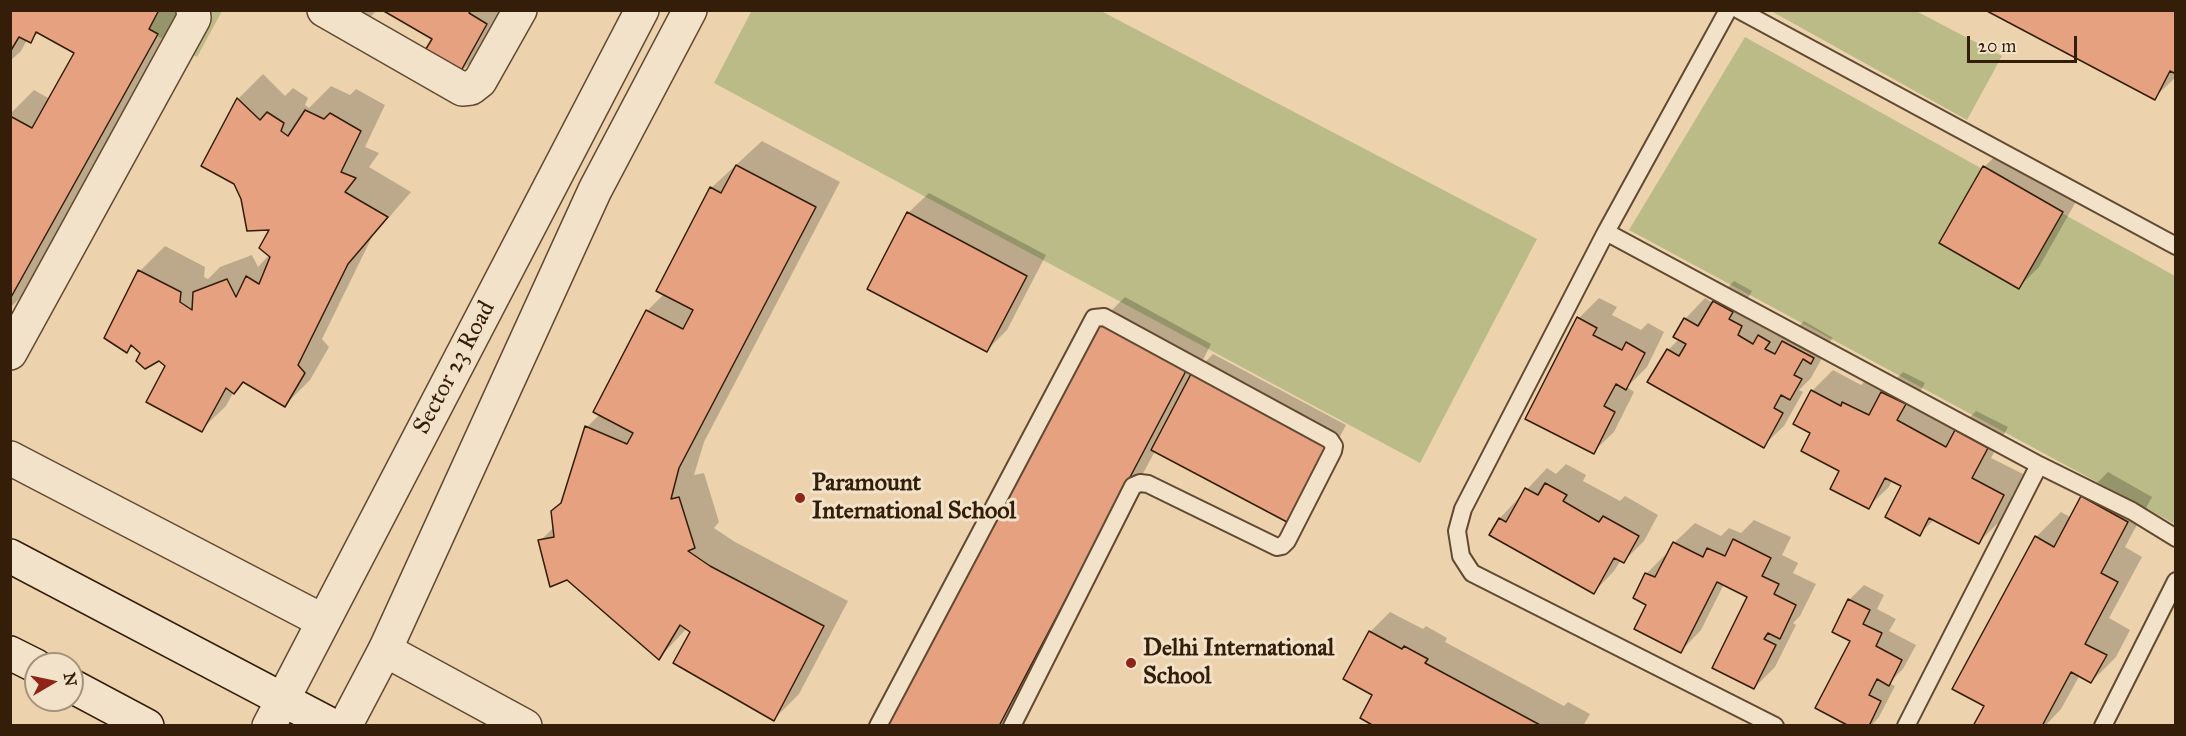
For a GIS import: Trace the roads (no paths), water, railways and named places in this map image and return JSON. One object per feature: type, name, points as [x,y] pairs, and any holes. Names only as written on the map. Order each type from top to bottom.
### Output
[{"type":"street","points":[[10,353],[194,18],[193,10]]},
{"type":"street","points":[[324,10],[462,89],[471,88],[480,81],[520,10]]},
{"type":"street","name":"Sector 23 Road","points":[[275,713],[642,10]]},
{"type":"street","name":"Sector 23 Road","points":[[345,726],[385,650],[595,190],[690,10]]},
{"type":"street","points":[[10,458],[323,621]]},
{"type":"street","points":[[10,556],[275,713],[333,726]]},
{"type":"street","points":[[385,650],[525,726]]},
{"type":"street","points":[[10,653],[24,660]]},
{"type":"street","points":[[84,692],[147,726]]},
{"type":"lane","points":[[1728,10],[1606,232],[1463,509],[1457,531],[1461,556],[1472,573],[1775,726]]},
{"type":"lane","points":[[1739,10],[2175,246]]},
{"type":"lane","points":[[1606,232],[2039,465],[2132,511],[2175,538]]},
{"type":"lane","points":[[878,726],[1094,318],[1104,316],[1330,440],[1334,446],[1333,451],[1287,541],[1282,546],[1277,547],[1148,484],[1140,483],[1133,486],[1012,726]]},
{"type":"lane","points":[[1906,726],[2039,465]]},
{"type":"lane","points":[[2103,726],[2175,581]]},
{"type":"place","name":"Paramount International School","points":[[800,498]]},
{"type":"place","name":"Delhi International School","points":[[1131,663]]}]
